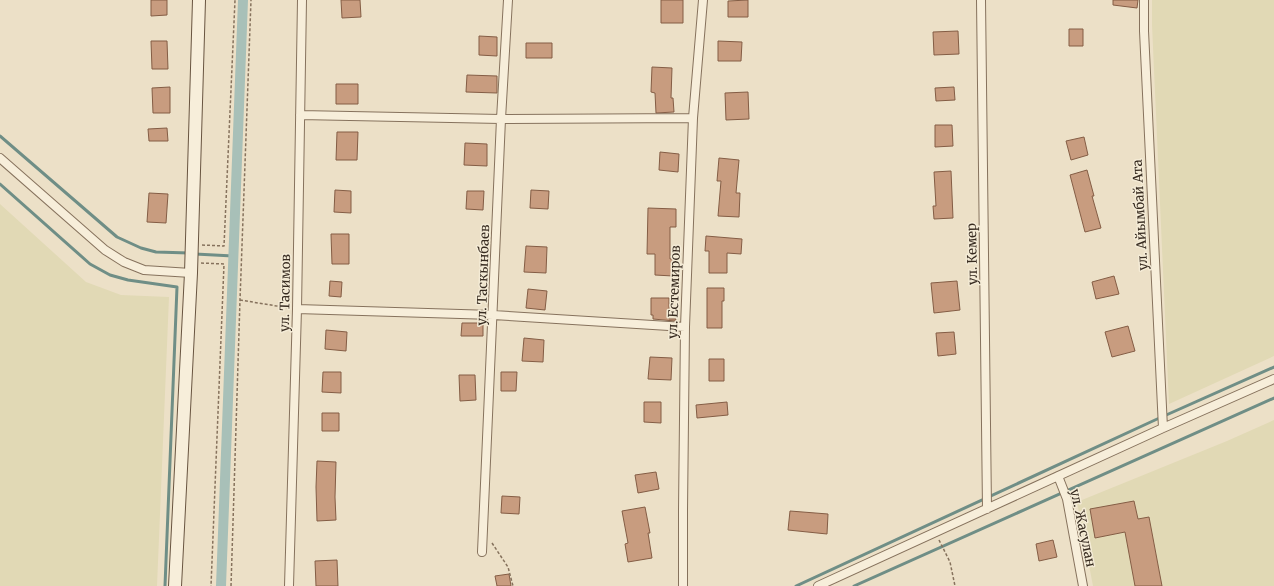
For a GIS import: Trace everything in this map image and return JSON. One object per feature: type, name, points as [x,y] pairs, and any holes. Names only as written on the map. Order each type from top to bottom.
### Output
[{"type":"main road","points":[[175,586],[192,245],[199,0]]},
{"type":"street","name":"ул. Тасимов","points":[[289,586],[297,309],[302,0]]},
{"type":"street","name":"ул. Таскынбаев","points":[[482,552],[501,119],[508,0]]},
{"type":"street","name":"ул. Естемиров","points":[[683,586],[685,327],[693,118],[703,0]]},
{"type":"street","name":"ул. Кемер","points":[[981,0],[987,509]]},
{"type":"street","name":"ул. Айымбай Ата","points":[[1144,0],[1144,39],[1163,428]]},
{"type":"street","points":[[300,115],[501,119],[693,118]]},
{"type":"street","points":[[0,158],[104,250],[124,262],[144,270],[191,268]]},
{"type":"street","points":[[297,309],[493,315],[685,327]]},
{"type":"street","points":[[818,586],[1163,428],[1274,379]]},
{"type":"street","name":"ул. Жасулан","points":[[1058,476],[1067,499],[1083,586]]},
{"type":"path","points":[[192,245],[224,246],[235,0]]},
{"type":"path","points":[[231,586],[240,300],[252,0]]},
{"type":"path","points":[[191,268],[224,264],[211,586]]},
{"type":"path","points":[[240,300],[297,309]]},
{"type":"path","points":[[483,529],[508,567],[513,586]]},
{"type":"path","points":[[935,533],[950,562],[955,586]]},
{"type":"shaded area","points":[[1152,0],[1274,0],[1274,356],[1169,404],[1152,25]]},
{"type":"shaded area","points":[[0,204],[86,282],[121,295],[169,297],[157,586],[0,586]]},
{"type":"shaded area","points":[[1274,420],[1274,586],[1093,586],[1077,502],[1227,441]]},
{"type":"building","points":[[151,0],[167,0],[167,15],[151,16]]},
{"type":"building","points":[[341,0],[360,0],[361,17],[342,18]]},
{"type":"building","points":[[661,0],[683,0],[683,23],[661,23]]},
{"type":"building","points":[[748,0],[748,17],[728,17],[728,1]]},
{"type":"building","points":[[1113,0],[1138,0],[1137,8],[1113,5]]},
{"type":"building","points":[[1069,29],[1083,29],[1083,46],[1069,46]]},
{"type":"building","points":[[958,31],[959,54],[934,55],[933,32]]},
{"type":"building","points":[[479,36],[497,37],[497,56],[479,55]]},
{"type":"building","points":[[151,41],[167,41],[168,69],[152,69]]},
{"type":"building","points":[[718,41],[742,42],[741,61],[718,61]]},
{"type":"building","points":[[526,43],[552,43],[552,58],[526,58]]},
{"type":"building","points":[[652,67],[672,68],[671,98],[673,98],[674,112],[656,113],[655,93],[651,92]]},
{"type":"building","points":[[467,75],[497,76],[497,93],[466,92]]},
{"type":"building","points":[[336,84],[358,84],[358,104],[336,104]]},
{"type":"building","points":[[170,87],[170,113],[153,113],[152,88]]},
{"type":"building","points":[[954,87],[955,100],[936,101],[935,88]]},
{"type":"building","points":[[748,92],[749,119],[726,120],[725,93]]},
{"type":"building","points":[[935,125],[952,125],[953,146],[935,147]]},
{"type":"building","points":[[167,128],[168,141],[149,141],[148,129]]},
{"type":"building","points":[[337,132],[358,132],[357,160],[336,160]]},
{"type":"building","points":[[1084,137],[1088,155],[1071,160],[1066,141]]},
{"type":"building","points":[[465,143],[487,144],[487,166],[464,165]]},
{"type":"building","points":[[660,152],[679,154],[678,172],[659,170]]},
{"type":"building","points":[[719,158],[739,160],[736,193],[740,193],[739,217],[718,216],[721,181],[717,181]]},
{"type":"building","points":[[1087,170],[1094,196],[1092,196],[1101,228],[1085,232],[1070,175]]},
{"type":"building","points":[[951,171],[953,218],[934,219],[933,206],[936,206],[934,172]]},
{"type":"building","points":[[335,190],[351,191],[351,213],[334,212]]},
{"type":"building","points":[[531,190],[549,191],[548,209],[530,208]]},
{"type":"building","points":[[467,191],[484,191],[483,210],[466,209]]},
{"type":"building","points":[[149,193],[168,194],[166,223],[147,222]]},
{"type":"building","points":[[648,208],[676,209],[676,227],[670,227],[670,259],[673,259],[673,276],[655,275],[655,254],[647,254]]},
{"type":"building","points":[[331,234],[349,234],[349,264],[332,264]]},
{"type":"building","points":[[706,236],[742,239],[741,254],[727,253],[727,273],[709,273],[709,251],[705,251]]},
{"type":"building","points":[[526,246],[547,247],[546,273],[524,272]]},
{"type":"building","points":[[1114,276],[1119,294],[1096,299],[1092,282]]},
{"type":"building","points":[[330,281],[342,282],[341,297],[329,296]]},
{"type":"building","points":[[957,281],[960,310],[934,313],[931,283]]},
{"type":"building","points":[[707,288],[724,288],[724,301],[722,301],[722,328],[707,328]]},
{"type":"building","points":[[528,289],[547,291],[545,310],[526,308]]},
{"type":"building","points":[[651,298],[669,298],[669,319],[676,319],[675,321],[653,319],[653,315],[651,315]]},
{"type":"building","points":[[462,323],[483,323],[483,336],[461,336]]},
{"type":"building","points":[[1128,326],[1135,351],[1112,357],[1105,332]]},
{"type":"building","points":[[326,330],[347,332],[346,351],[325,349]]},
{"type":"building","points":[[954,332],[956,354],[938,356],[936,333]]},
{"type":"building","points":[[524,338],[544,340],[543,362],[522,361]]},
{"type":"building","points":[[650,357],[672,358],[671,380],[648,379]]},
{"type":"building","points":[[709,359],[724,359],[724,381],[709,381]]},
{"type":"building","points":[[323,372],[341,372],[341,393],[322,392]]},
{"type":"building","points":[[501,372],[517,372],[516,391],[501,391]]},
{"type":"building","points":[[459,375],[475,375],[476,400],[460,401]]},
{"type":"building","points":[[644,402],[661,402],[661,423],[644,422]]},
{"type":"building","points":[[727,402],[728,415],[697,418],[696,405]]},
{"type":"building","points":[[322,413],[339,413],[339,431],[322,431]]},
{"type":"building","points":[[317,461],[336,462],[336,520],[317,521]]},
{"type":"building","points":[[656,472],[659,489],[638,493],[635,475]]},
{"type":"building","points":[[502,496],[520,497],[519,514],[501,513]]},
{"type":"building","points":[[1134,501],[1138,519],[1149,517],[1162,586],[1135,586],[1125,532],[1095,538],[1090,509]]},
{"type":"building","points":[[645,507],[650,533],[648,533],[652,558],[628,562],[625,544],[628,543],[622,511]]},
{"type":"building","points":[[790,511],[828,514],[827,534],[788,530]]},
{"type":"building","points":[[1053,540],[1057,557],[1039,561],[1036,544]]},
{"type":"building","points":[[337,560],[338,586],[316,586],[315,561]]},
{"type":"building","points":[[509,574],[511,586],[497,586],[495,576]]},
{"type":"waterway","points":[[221,586],[243,0]]},
{"type":"waterway","points":[[0,136],[117,237],[141,248],[156,252],[189,253]]},
{"type":"waterway","points":[[0,184],[90,264],[110,275],[128,280],[177,287],[165,586]]},
{"type":"waterway","points":[[195,254],[233,256]]},
{"type":"waterway","points":[[796,586],[1155,420],[1274,367]]},
{"type":"waterway","points":[[854,586],[1274,398]]}]
